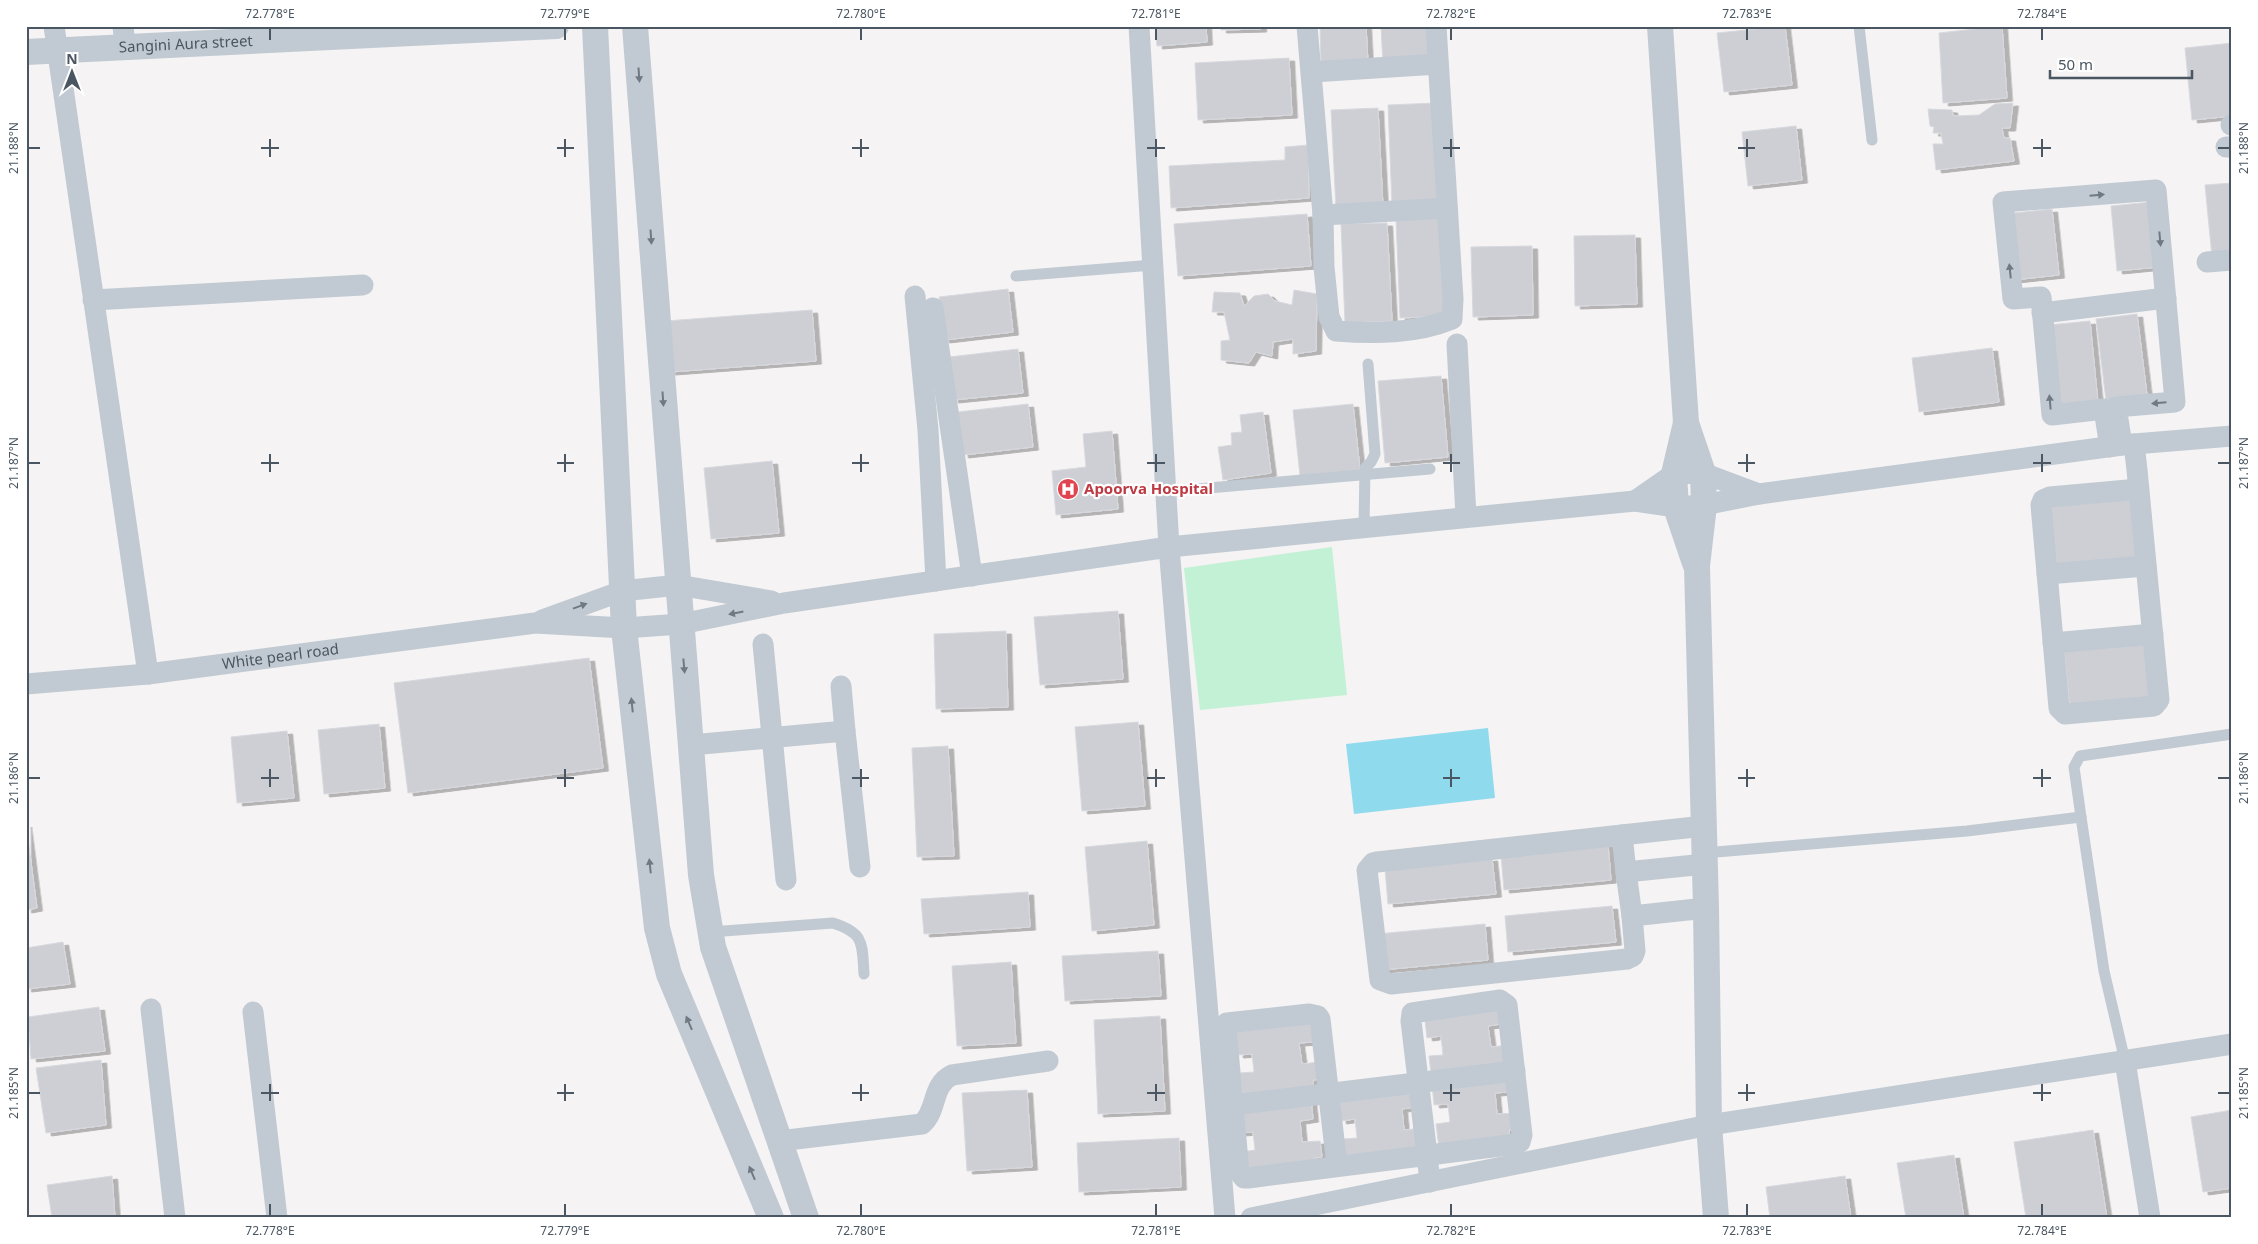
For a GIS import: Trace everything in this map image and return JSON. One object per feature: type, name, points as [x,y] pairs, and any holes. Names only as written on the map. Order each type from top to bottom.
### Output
[{"type":"street","name":"Sangini Aura street","points":[[26,52],[55,38],[556,26]]},
{"type":"street","points":[[595,26],[624,628],[656,928],[669,974],[771,1218]]},
{"type":"street","points":[[635,26],[701,875],[713,947],[806,1218]]},
{"type":"street","points":[[1139,26],[1169,547],[1225,1218]]},
{"type":"street","points":[[1307,26],[1323,215],[1324,267],[1329,317],[1336,331],[1368,333],[1432,327],[1452,319],[1453,299],[1436,26]]},
{"type":"street","points":[[1660,26],[1686,423],[1703,473],[1704,505],[1696,566],[1705,859],[1709,1126],[1716,1218]]},
{"type":"street","points":[[55,38],[148,674]]},
{"type":"street","points":[[1312,72],[1438,64]]},
{"type":"street","points":[[2112,424],[2116,407],[2175,402],[2156,190],[2003,202],[2012,299],[2041,297],[2052,415],[2104,409],[2122,445],[2139,489],[2159,700],[2154,706],[2065,714],[2059,708],[2041,505],[2043,500],[2050,496],[2139,489]]},
{"type":"street","points":[[1323,215],[1447,208]]},
{"type":"street","points":[[2207,262],[2232,260]]},
{"type":"street","points":[[93,300],[363,285]]},
{"type":"street","points":[[915,296],[928,430],[936,581]]},
{"type":"street","points":[[2042,313],[2166,298]]},
{"type":"street","points":[[933,308],[972,576]]},
{"type":"street","points":[[1457,344],[1466,517]]},
{"type":"street","points":[[1686,423],[1674,474],[1676,507],[1696,566]]},
{"type":"street","points":[[534,622],[624,628],[681,624],[784,603],[1169,547],[1635,501],[1676,507],[1704,505],[1759,494],[2122,445],[2232,436]]},
{"type":"street","points":[[1635,501],[1674,474],[1703,473],[1759,494]]},
{"type":"street","points":[[2047,574],[2146,566]]},
{"type":"street","points":[[534,622],[622,591],[678,585],[784,603]]},
{"type":"street","name":"White pearl road","points":[[26,684],[148,674],[534,622]]},
{"type":"street","points":[[2053,643],[2153,634]]},
{"type":"street","points":[[763,644],[786,880]]},
{"type":"street","points":[[841,686],[860,867]]},
{"type":"street","points":[[690,745],[845,732]]},
{"type":"street","points":[[1622,835],[1632,916],[1635,951],[1633,956],[1390,984],[1380,980],[1367,870],[1372,863],[1622,835],[1704,826]]},
{"type":"street","points":[[1626,872],[1705,859]]},
{"type":"street","points":[[1632,916],[1706,908]]},
{"type":"street","points":[[1337,1166],[1320,1019],[1318,1016],[1309,1014],[1226,1025],[1239,1172],[1244,1178],[1427,1155],[1520,1142],[1522,1135],[1515,1071],[1505,1003],[1500,1000],[1412,1013],[1411,1021],[1419,1084],[1427,1155],[1430,1182]]},
{"type":"street","points":[[151,1009],[175,1218]]},
{"type":"street","points":[[253,1012],[277,1218]]},
{"type":"street","points":[[1251,1218],[1709,1126],[2232,1044]]},
{"type":"street","points":[[779,1141],[922,1124],[929,1118],[937,1088],[944,1079],[952,1075],[1048,1061]]},
{"type":"street","points":[[2125,1061],[2150,1218]]},
{"type":"street","points":[[1233,1105],[1515,1071]]},
{"type":"lane","points":[[1859,26],[1872,140]]},
{"type":"lane","points":[[1016,276],[1153,265]]},
{"type":"lane","points":[[1364,527],[1365,468],[1375,454],[1368,364]]},
{"type":"lane","points":[[1197,489],[1430,468]]},
{"type":"lane","points":[[2125,1061],[2104,972],[2074,767],[2080,756],[2232,734]]},
{"type":"lane","points":[[1705,859],[2081,817]]},
{"type":"lane","points":[[711,932],[833,923],[851,928],[862,943],[864,974]]},
{"type":"green space","points":[[1332,547],[1347,695],[1200,710],[1184,568]]},
{"type":"water","points":[[1488,728],[1495,798],[1354,814],[1346,744]]},
{"type":"building","points":[[1155,26],[1206,26],[1207,42],[1157,46]]},
{"type":"building","points":[[1221,26],[1261,26],[1261,29],[1221,30]]},
{"type":"building","points":[[1320,26],[1366,26],[1368,63],[1321,65]]},
{"type":"building","points":[[1381,26],[1428,26],[1430,63],[1383,65]]},
{"type":"building","points":[[1785,26],[1792,85],[1724,92],[1717,33]]},
{"type":"building","points":[[2002,26],[2007,98],[1943,103],[1939,33]]},
{"type":"building","points":[[2232,43],[2232,116],[2192,120],[2185,48]]},
{"type":"building","points":[[1289,58],[1292,115],[1198,120],[1195,63]]},
{"type":"building","points":[[1435,103],[1439,202],[1392,204],[1388,105]]},
{"type":"building","points":[[2013,103],[2010,128],[2002,128],[2004,138],[2010,138],[2014,161],[1936,170],[1933,144],[1943,144],[1941,133],[1933,133],[1934,127],[1930,126],[1928,109],[1952,110],[1953,116],[1979,115],[1995,104]]},
{"type":"building","points":[[1378,108],[1383,207],[1336,209],[1331,110]]},
{"type":"building","points":[[1796,126],[1802,180],[1748,186],[1742,132]]},
{"type":"building","points":[[1308,145],[1309,198],[1171,208],[1169,166],[1285,160],[1285,147]]},
{"type":"building","points":[[2232,183],[2232,255],[2212,257],[2205,185]]},
{"type":"building","points":[[2151,202],[2158,267],[2117,271],[2111,206]]},
{"type":"building","points":[[2052,209],[2059,275],[2013,280],[2005,214]]},
{"type":"building","points":[[1307,214],[1311,266],[1178,276],[1174,224]]},
{"type":"building","points":[[1442,217],[1447,316],[1400,318],[1396,219]]},
{"type":"building","points":[[1387,223],[1392,321],[1345,323],[1341,224]]},
{"type":"building","points":[[1635,235],[1637,304],[1575,306],[1574,236]]},
{"type":"building","points":[[1532,246],[1533,315],[1473,317],[1471,247]]},
{"type":"building","points":[[1008,289],[1013,332],[944,340],[939,297]]},
{"type":"building","points":[[1294,290],[1317,294],[1316,351],[1293,354],[1293,339],[1273,342],[1272,356],[1256,352],[1249,363],[1221,360],[1221,341],[1230,340],[1224,312],[1212,312],[1214,292],[1240,293],[1244,306],[1254,296],[1268,294],[1275,301],[1292,305]]},
{"type":"building","points":[[812,310],[816,361],[670,372],[666,321]]},
{"type":"building","points":[[2137,314],[2147,395],[2106,400],[2096,319]]},
{"type":"building","points":[[2090,321],[2098,403],[2057,407],[2049,325]]},
{"type":"building","points":[[1992,348],[1999,402],[1919,412],[1912,358]]},
{"type":"building","points":[[1018,349],[1023,393],[953,400],[949,357]]},
{"type":"building","points":[[1441,376],[1448,457],[1385,463],[1378,381]]},
{"type":"building","points":[[1028,404],[1033,447],[963,455],[958,412]]},
{"type":"building","points":[[1353,404],[1360,470],[1300,476],[1293,410]]},
{"type":"building","points":[[1263,412],[1271,473],[1223,480],[1218,447],[1232,445],[1231,433],[1242,432],[1240,415]]},
{"type":"building","points":[[1112,431],[1118,509],[1056,515],[1052,471],[1086,467],[1083,434]]},
{"type":"building","points":[[772,461],[779,533],[711,539],[704,468]]},
{"type":"building","points":[[2136,495],[2143,557],[2052,567],[2046,505]]},
{"type":"building","points":[[1118,611],[1123,679],[1040,685],[1034,617]]},
{"type":"building","points":[[1006,631],[1008,707],[936,709],[934,634]]},
{"type":"building","points":[[2148,639],[2155,701],[2070,710],[2064,648]]},
{"type":"building","points":[[589,658],[603,768],[408,793],[394,683]]},
{"type":"building","points":[[1138,722],[1145,806],[1082,811],[1075,727]]},
{"type":"building","points":[[379,724],[385,788],[324,794],[318,730]]},
{"type":"building","points":[[287,731],[294,798],[237,803],[231,737]]},
{"type":"building","points":[[948,746],[954,856],[917,857],[912,748]]},
{"type":"building","points":[[26,824],[37,908],[26,910]]},
{"type":"building","points":[[1147,841],[1154,925],[1092,931],[1085,847]]},
{"type":"building","points":[[1608,844],[1611,880],[1504,890],[1501,855]]},
{"type":"building","points":[[1492,858],[1496,894],[1388,904],[1385,869]]},
{"type":"building","points":[[1028,892],[1030,927],[924,934],[921,899]]},
{"type":"building","points":[[1612,906],[1616,942],[1508,952],[1505,916]]},
{"type":"building","points":[[1485,924],[1488,960],[1381,970],[1377,934]]},
{"type":"building","points":[[63,942],[70,984],[26,989],[26,948]]},
{"type":"building","points":[[1158,951],[1161,996],[1065,1001],[1062,956]]},
{"type":"building","points":[[1011,962],[1016,1043],[957,1046],[952,966]]},
{"type":"building","points":[[1499,1004],[1501,1024],[1488,1026],[1491,1047],[1508,1045],[1510,1062],[1431,1074],[1429,1056],[1443,1055],[1441,1036],[1427,1038],[1424,1012]]},
{"type":"building","points":[[99,1007],[105,1051],[31,1059],[28,1017]]},
{"type":"building","points":[[1160,1016],[1165,1111],[1098,1114],[1094,1020]]},
{"type":"building","points":[[1310,1021],[1313,1042],[1299,1043],[1302,1064],[1319,1062],[1321,1079],[1313,1080],[1314,1090],[1243,1098],[1240,1073],[1254,1072],[1252,1054],[1238,1055],[1235,1029]]},
{"type":"building","points":[[101,1060],[106,1125],[46,1133],[36,1068]]},
{"type":"building","points":[[1506,1075],[1508,1092],[1495,1093],[1497,1114],[1515,1113],[1517,1129],[1509,1130],[1510,1140],[1439,1148],[1436,1124],[1450,1122],[1448,1104],[1434,1105],[1432,1084]]},
{"type":"building","points":[[1413,1086],[1415,1107],[1402,1109],[1404,1130],[1422,1128],[1417,1156],[1346,1164],[1343,1139],[1357,1138],[1355,1119],[1341,1121],[1338,1095]]},
{"type":"building","points":[[1027,1090],[1032,1167],[967,1171],[962,1093]]},
{"type":"building","points":[[1311,1099],[1313,1119],[1300,1121],[1302,1142],[1320,1141],[1322,1157],[1314,1158],[1315,1168],[1243,1176],[1241,1152],[1255,1150],[1253,1132],[1239,1133],[1236,1107]]},
{"type":"building","points":[[2232,1110],[2232,1188],[2203,1192],[2191,1117]]},
{"type":"building","points":[[2093,1130],[2107,1218],[2026,1218],[2014,1142]]},
{"type":"building","points":[[1179,1138],[1181,1187],[1079,1192],[1077,1143]]},
{"type":"building","points":[[1954,1155],[1964,1218],[1906,1218],[1897,1163]]},
{"type":"building","points":[[112,1176],[115,1218],[52,1218],[47,1185]]},
{"type":"building","points":[[1845,1176],[1851,1218],[1770,1218],[1766,1187]]},
{"type":"place","name":"Apoorva Hospital","points":[[1068,489]]}]
